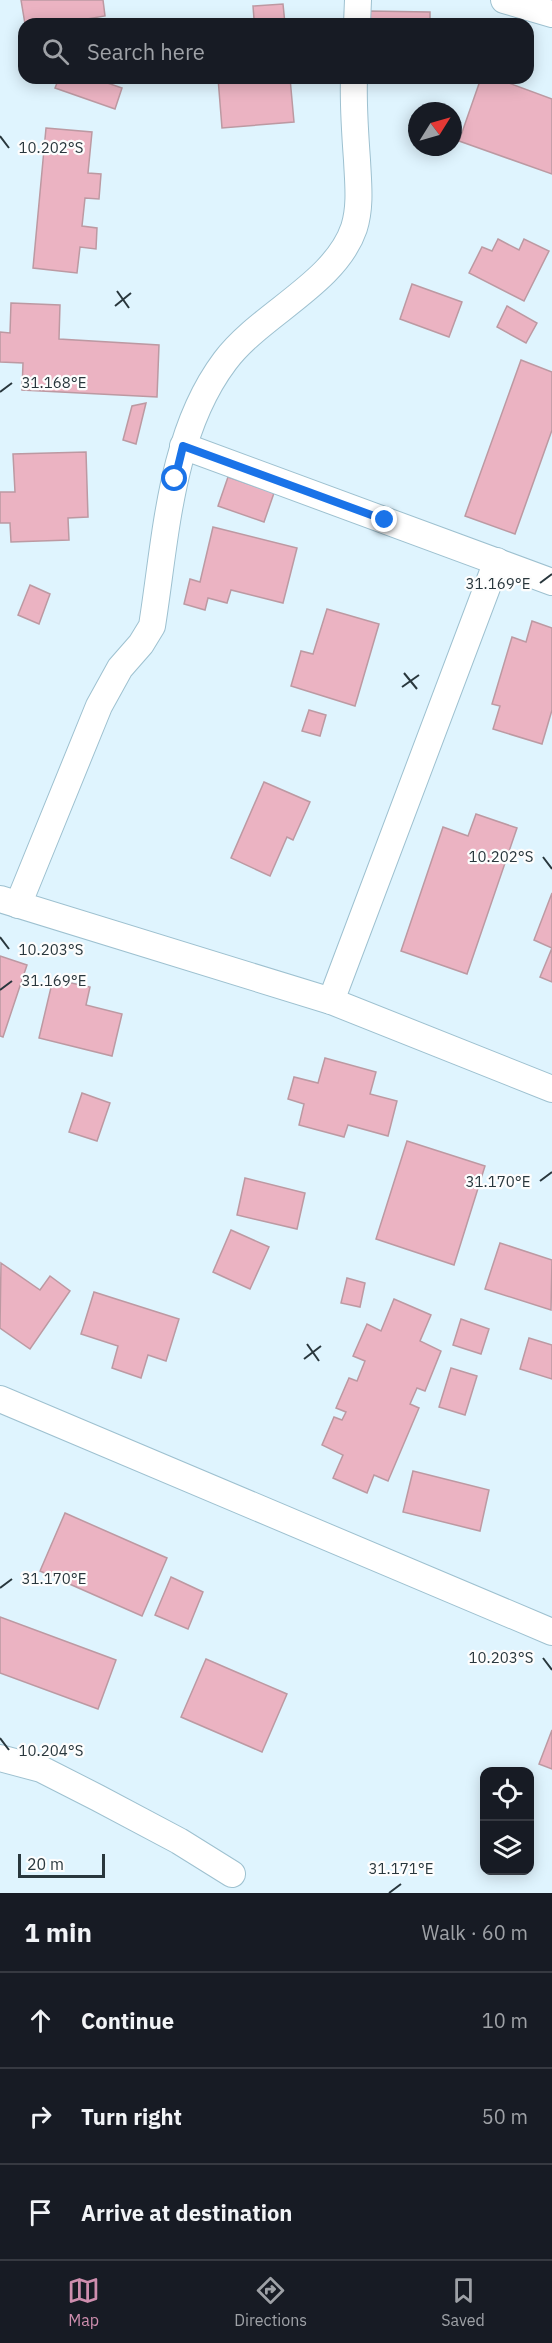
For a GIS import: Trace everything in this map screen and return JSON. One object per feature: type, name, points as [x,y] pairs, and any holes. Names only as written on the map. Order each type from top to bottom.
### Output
[{"type":"street","points":[[357,18],[358,0]]},
{"type":"street","points":[[504,0],[552,14]]},
{"type":"street","points":[[354,84],[359,198],[354,228],[340,255],[321,274],[259,325],[225,360],[199,401],[183,446],[175,479],[152,626],[141,644],[120,668],[99,706],[9,902],[331,1001],[552,1089]]},
{"type":"street","points":[[183,446],[552,582]]},
{"type":"street","points":[[331,1001],[497,561]]},
{"type":"street","points":[[0,1400],[552,1632]]},
{"type":"street","points":[[0,1758],[41,1769],[70,1783],[179,1841],[232,1874]]},
{"type":"building","points":[[21,0],[103,0],[105,16],[93,18],[24,18]]},
{"type":"building","points":[[283,4],[284,18],[254,18],[253,6]]},
{"type":"building","points":[[368,11],[430,12],[430,18],[368,18]]},
{"type":"building","points":[[57,84],[110,84],[122,88],[115,109],[55,88]]},
{"type":"building","points":[[218,84],[291,84],[294,122],[222,128]]},
{"type":"building","points":[[479,84],[511,84],[552,99],[552,174],[462,142],[462,132]]},
{"type":"building","points":[[46,128],[92,132],[88,173],[101,174],[99,199],[85,198],[82,226],[97,228],[96,249],[80,247],[77,273],[33,268]]},
{"type":"building","points":[[498,239],[519,250],[524,239],[549,251],[524,301],[469,273],[482,247],[492,251]]},
{"type":"building","points":[[412,284],[462,302],[449,337],[400,319]]},
{"type":"building","points":[[11,303],[60,305],[59,339],[159,345],[157,397],[22,390],[23,363],[0,362],[0,332],[10,333]]},
{"type":"building","points":[[507,306],[537,323],[526,343],[497,327]]},
{"type":"building","points":[[521,360],[552,372],[552,430],[515,534],[465,516]]},
{"type":"building","points":[[146,403],[136,444],[123,440],[132,406]]},
{"type":"building","points":[[86,452],[88,517],[68,518],[69,540],[11,542],[10,523],[0,523],[0,492],[15,492],[13,454]]},
{"type":"building","points":[[228,477],[274,493],[264,522],[218,506]]},
{"type":"building","points":[[213,527],[297,548],[283,603],[231,590],[227,603],[208,598],[205,610],[184,604],[190,579],[200,582]]},
{"type":"building","points":[[30,585],[50,594],[39,624],[18,615]]},
{"type":"building","points":[[327,609],[379,624],[355,706],[291,686],[301,651],[313,654]]},
{"type":"building","points":[[532,621],[552,628],[552,710],[542,744],[493,729],[500,706],[492,704],[512,637],[526,642]]},
{"type":"building","points":[[309,710],[326,715],[320,736],[302,731]]},
{"type":"building","points":[[264,782],[310,802],[293,840],[287,837],[270,876],[231,858]]},
{"type":"building","points":[[476,814],[517,828],[467,974],[401,951],[443,827],[468,836]]},
{"type":"building","points":[[552,893],[552,948],[534,940]]},
{"type":"building","points":[[552,948],[552,982],[540,977]]},
{"type":"building","points":[[0,956],[27,965],[3,1037],[0,1036]]},
{"type":"building","points":[[53,979],[90,987],[86,1005],[122,1014],[112,1056],[39,1038]]},
{"type":"building","points":[[325,1058],[376,1072],[370,1094],[397,1101],[388,1136],[348,1125],[344,1137],[299,1125],[304,1104],[288,1099],[294,1077],[318,1083]]},
{"type":"building","points":[[82,1093],[110,1103],[97,1141],[69,1132]]},
{"type":"building","points":[[407,1141],[485,1166],[454,1265],[376,1239]]},
{"type":"building","points":[[245,1178],[305,1193],[297,1229],[237,1215]]},
{"type":"building","points":[[231,1230],[269,1247],[250,1289],[213,1272]]},
{"type":"building","points":[[500,1243],[552,1260],[551,1310],[485,1289]]},
{"type":"building","points":[[1,1263],[40,1290],[50,1276],[70,1291],[30,1349],[0,1328]]},
{"type":"building","points":[[347,1278],[365,1283],[360,1307],[341,1303]]},
{"type":"building","points":[[94,1292],[179,1319],[166,1361],[148,1355],[141,1378],[112,1368],[118,1346],[81,1334]]},
{"type":"building","points":[[394,1299],[431,1315],[420,1341],[441,1351],[425,1391],[417,1388],[410,1404],[419,1408],[388,1481],[374,1475],[367,1493],[333,1478],[343,1455],[322,1445],[334,1417],[342,1420],[346,1412],[336,1408],[349,1378],[357,1381],[365,1361],[353,1356],[367,1324],[381,1331]]},
{"type":"building","points":[[461,1319],[489,1329],[481,1354],[453,1345]]},
{"type":"building","points":[[529,1338],[552,1345],[552,1379],[520,1369]]},
{"type":"building","points":[[451,1368],[477,1376],[465,1415],[439,1407]]},
{"type":"building","points":[[413,1471],[489,1490],[480,1531],[403,1512]]},
{"type":"building","points":[[65,1513],[167,1558],[142,1616],[40,1571]]},
{"type":"building","points":[[171,1577],[203,1592],[188,1629],[155,1615]]},
{"type":"building","points":[[0,1617],[116,1660],[98,1709],[0,1673]]},
{"type":"building","points":[[206,1659],[287,1694],[262,1752],[181,1717]]},
{"type":"building","points":[[552,1730],[552,1769],[539,1764]]},
{"type":"route","points":[[175,479],[183,446],[385,520]]}]
